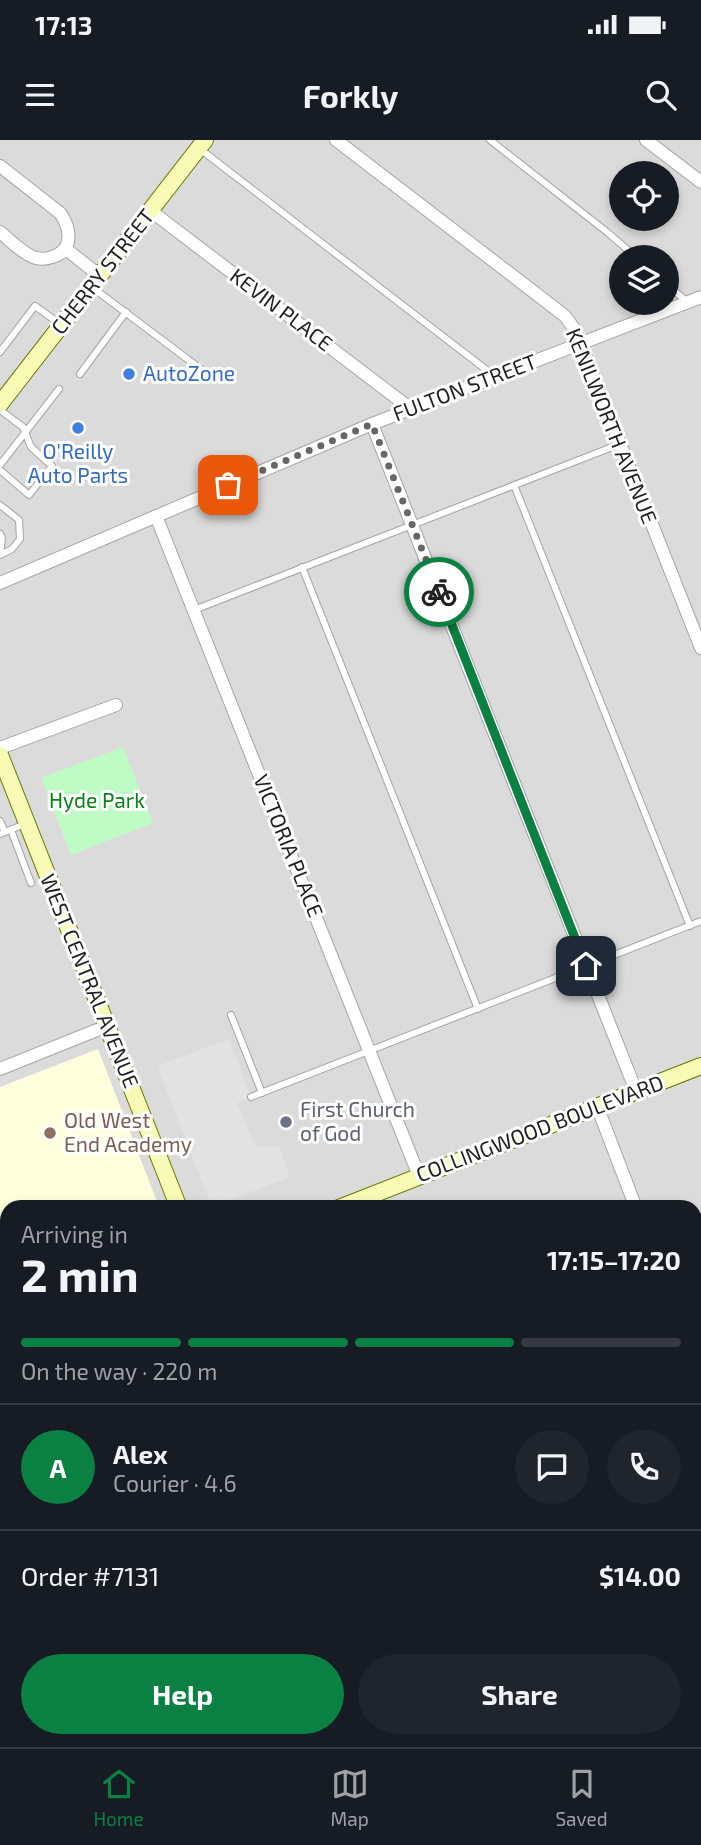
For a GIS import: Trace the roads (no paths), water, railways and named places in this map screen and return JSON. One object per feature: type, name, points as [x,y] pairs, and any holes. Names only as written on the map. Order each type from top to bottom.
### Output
[{"type":"main road","name":"CHERRY STREET","points":[[0,404],[202,144]]},
{"type":"main road","name":"WEST CENTRAL AVENUE","points":[[0,755],[11,830],[107,1026],[176,1200]]},
{"type":"main road","name":"COLLINGWOOD BOULEVARD","points":[[375,1200],[419,1176],[701,1066]]},
{"type":"street","name":"KENILWORTH AVENUE","points":[[335,140],[565,316],[575,330],[701,648]]},
{"type":"street","points":[[646,140],[701,183]]},
{"type":"street","points":[[0,166],[61,213],[69,229],[69,239],[66,248],[58,255],[39,259],[29,256],[0,232]]},
{"type":"street","name":"KEVIN PLACE","points":[[151,211],[411,409]]},
{"type":"street","points":[[66,248],[96,281]]},
{"type":"street","name":"FULTON STREET","points":[[0,583],[372,424],[701,297]]},
{"type":"street","points":[[372,424],[636,1091]]},
{"type":"street","name":"VICTORIA PLACE","points":[[156,516],[419,1176]]},
{"type":"street","points":[[0,748],[116,705]]},
{"type":"street","points":[[0,1069],[107,1026]]},
{"type":"street","points":[[597,1107],[633,1200]]},
{"type":"lane","points":[[490,140],[622,245]]},
{"type":"lane","points":[[202,144],[495,377]]},
{"type":"lane","points":[[96,281],[126,312],[202,370]]},
{"type":"lane","points":[[679,295],[687,302]]},
{"type":"lane","points":[[0,352],[35,306],[61,325]]},
{"type":"lane","points":[[80,374],[126,312]]},
{"type":"lane","points":[[0,410],[23,427],[24,433],[31,447],[52,466],[29,495],[0,468],[24,433],[58,388]]},
{"type":"lane","points":[[194,610],[620,444]]},
{"type":"lane","points":[[513,485],[690,926]]},
{"type":"lane","points":[[0,505],[19,520],[20,539],[0,555]]},
{"type":"lane","points":[[0,534],[0,555]]},
{"type":"lane","points":[[302,568],[478,1009]]},
{"type":"lane","points":[[0,821],[11,830],[31,883]]},
{"type":"lane","points":[[251,1097],[701,921]]},
{"type":"lane","points":[[231,1015],[262,1093]]},
{"type":"place","name":"AutoZone","points":[[129,374]]},
{"type":"place","name":"O'Reilly Auto Parts","points":[[78,428]]},
{"type":"place","name":"First Church of God","points":[[286,1122]]},
{"type":"place","name":"Old West End Academy","points":[[50,1133]]},
{"type":"park label","name":"Hyde Park","points":[[97,801]]}]
